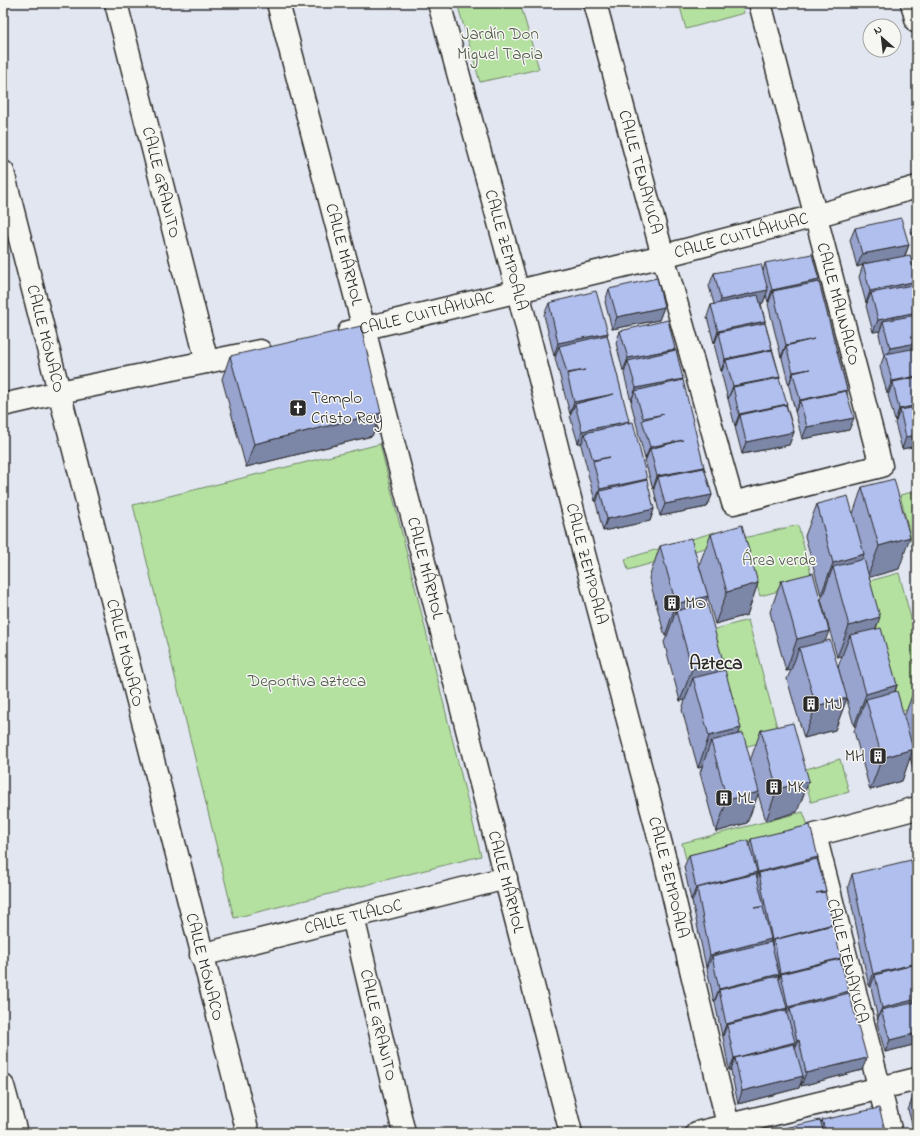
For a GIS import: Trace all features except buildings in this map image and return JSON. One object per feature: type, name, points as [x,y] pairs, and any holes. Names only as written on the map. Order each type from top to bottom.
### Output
[{"type":"street","name":"CALLE GRANITO","points":[[116,3],[207,362]]},
{"type":"street","name":"CALLE MÁRMOL","points":[[278,3],[364,329],[571,1133]]},
{"type":"street","name":"CALLE ZEMPOALA","points":[[439,3],[518,292],[586,561],[664,856],[729,1129]]},
{"type":"street","name":"CALLE TENAYUCA","points":[[595,3],[663,256],[733,503]]},
{"type":"street","name":"CALLE MALINALCO","points":[[733,503],[881,466],[760,3]]},
{"type":"street","points":[[912,3],[917,22]]},
{"type":"street","name":"CALLE MÓNACO","points":[[3,172],[60,392],[201,955],[248,1133]]},
{"type":"street","name":"CALLE CUITLÁHUAC","points":[[334,336],[663,256],[815,216],[917,187]]},
{"type":"street","points":[[3,405],[281,346]]},
{"type":"street","name":"CALLE TENAYUCA","points":[[891,1133],[815,834],[917,808]]},
{"type":"street","name":"CALLE TLÁLOC","points":[[201,955],[506,878]]},
{"type":"street","name":"CALLE GRANITO","points":[[353,917],[404,1133]]},
{"type":"street","points":[[697,1133],[729,1129],[917,1079]]},
{"type":"street","points":[[3,1086],[16,1133]]},
{"type":"green space","name":"Jardín Don Miguel Tapia","points":[[457,3],[520,3],[539,69],[480,82]]},
{"type":"green space","points":[[679,3],[742,3],[744,13],[686,29]]},
{"type":"green space","name":"Deportiva azteca","points":[[380,444],[481,856],[234,918],[133,505]]},
{"type":"green space","points":[[917,491],[917,555],[915,555],[900,495]]},
{"type":"green space","name":"Área verde","points":[[798,525],[813,582],[760,596],[744,538]]},
{"type":"green space","name":"Área verde","points":[[715,532],[719,544],[628,570],[625,559]]},
{"type":"green space","name":"Área verde","points":[[899,573],[917,641],[917,708],[889,714],[855,585]]},
{"type":"green space","name":"Área verde","points":[[748,620],[780,738],[735,749],[702,633]]},
{"type":"green space","points":[[840,759],[849,792],[811,802],[803,770]]},
{"type":"green space","points":[[803,812],[809,828],[686,859],[682,843]]},
{"type":"place","name":"Templo Cristo Rey","points":[[298,408]]},
{"type":"place","name":"MO","points":[[672,603]]},
{"type":"place","name":"MJ","points":[[811,704]]},
{"type":"place","name":"MH","points":[[878,756]]},
{"type":"place","name":"MK","points":[[774,787]]},
{"type":"place","name":"ML","points":[[724,798]]},
{"type":"district","name":"Azteca","points":[[716,664]]}]
